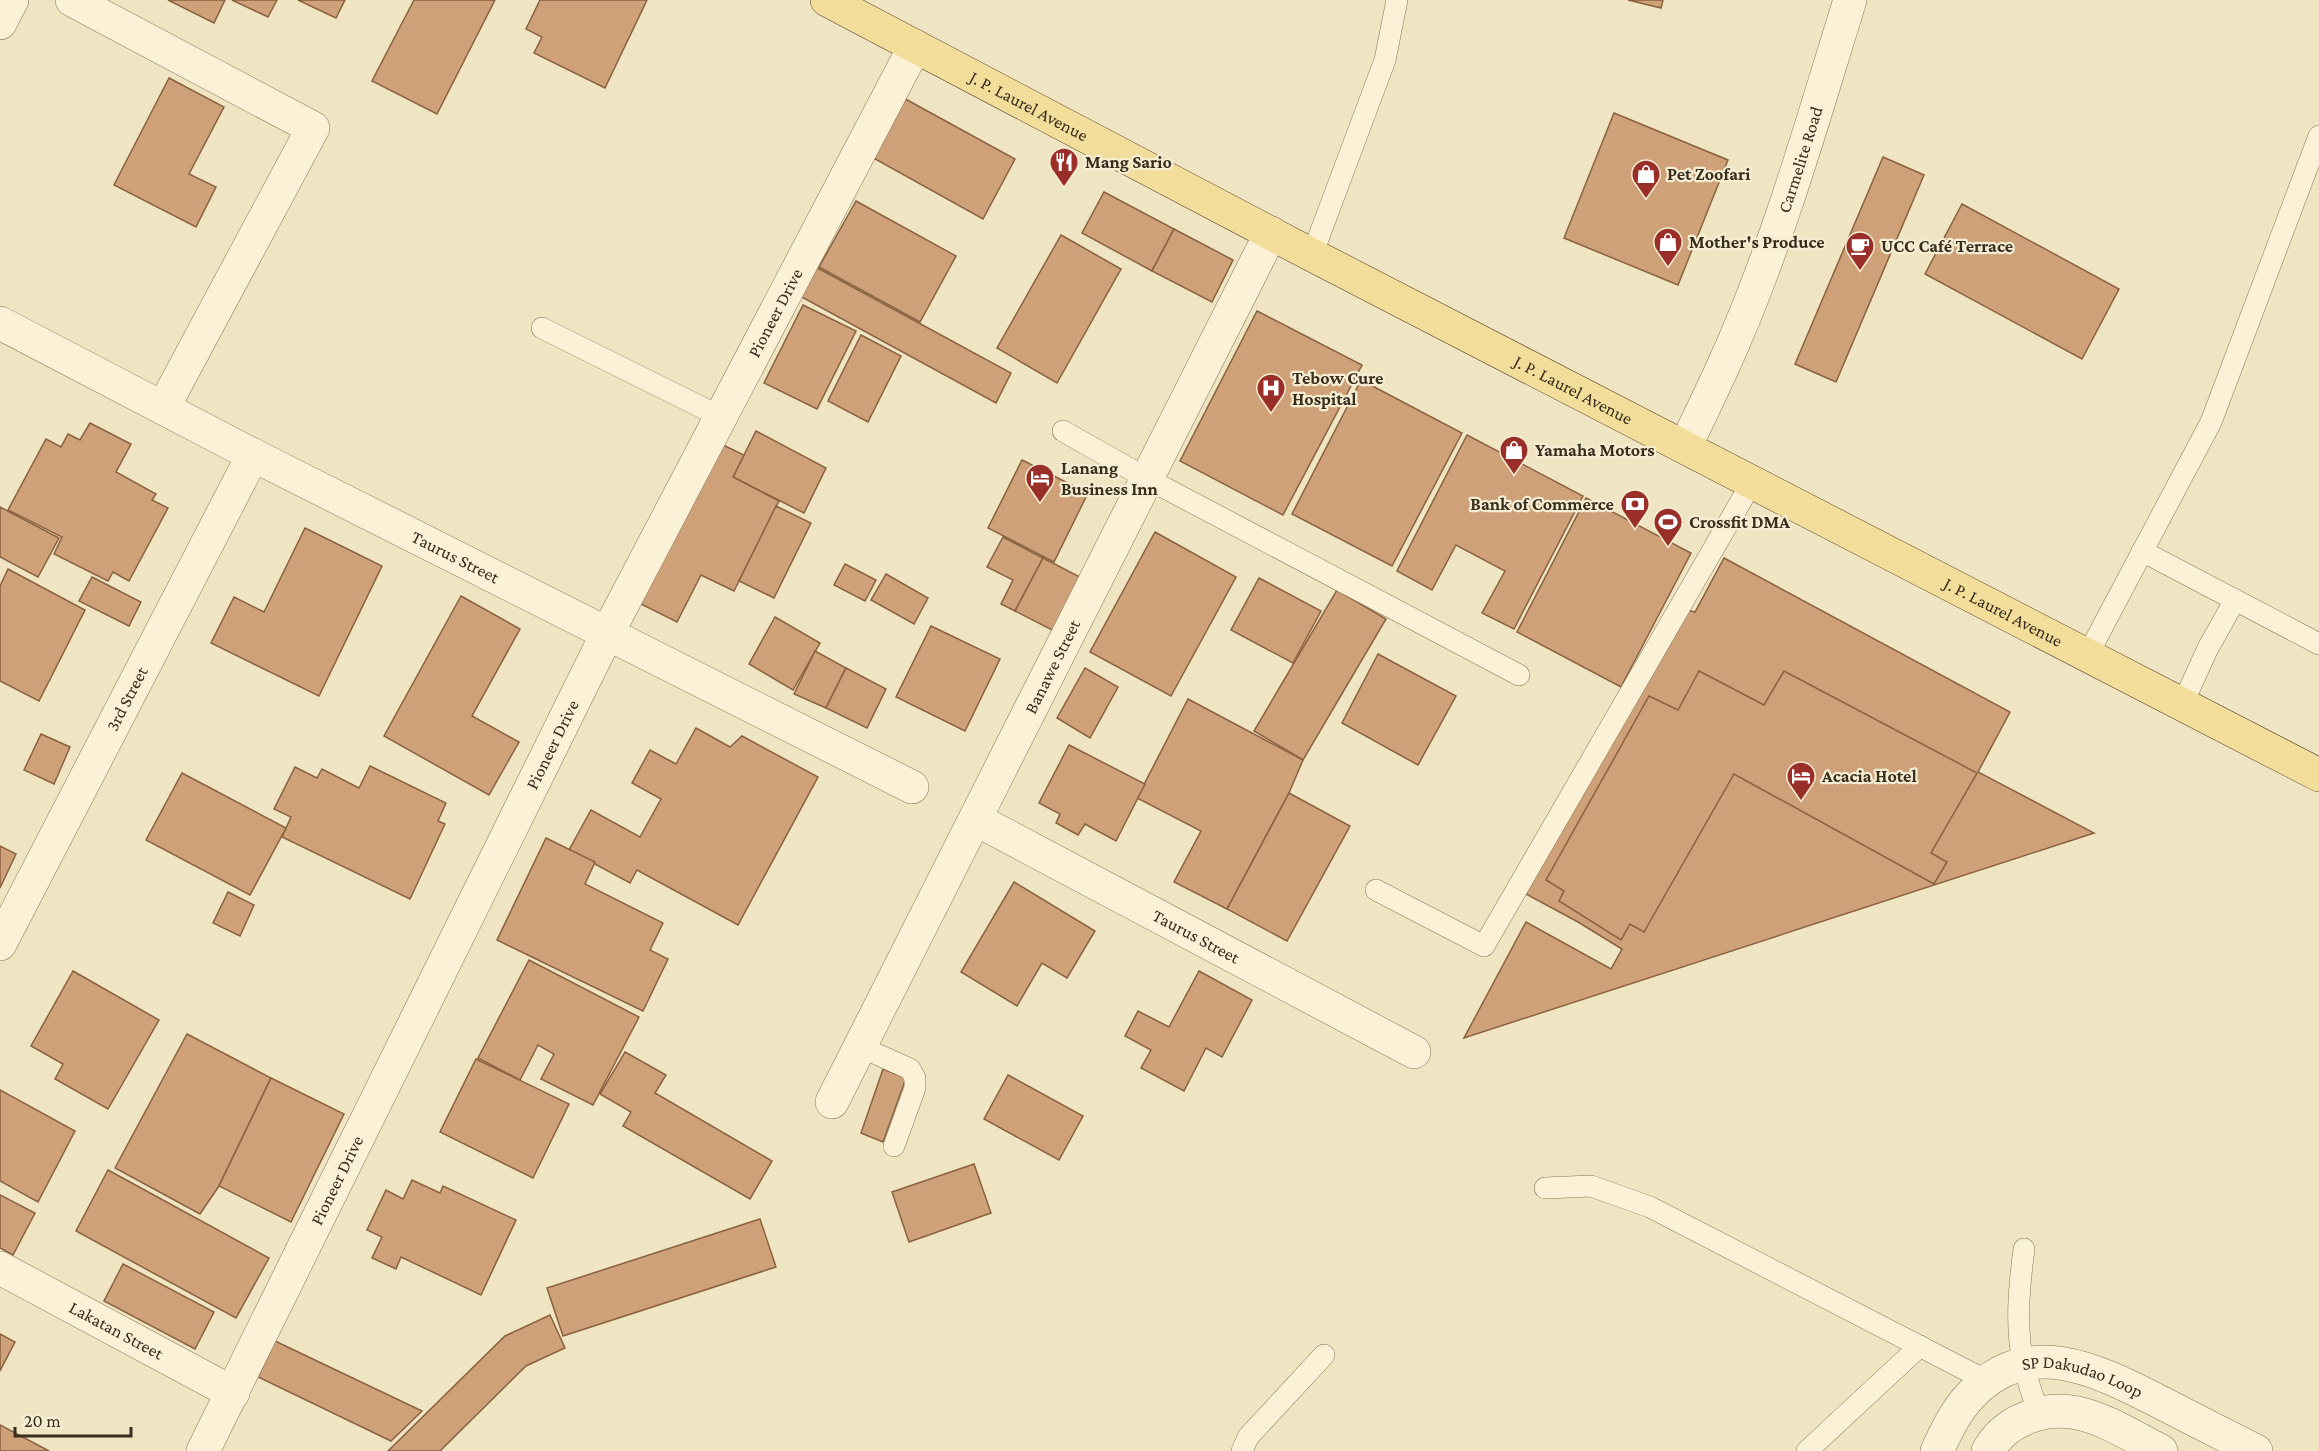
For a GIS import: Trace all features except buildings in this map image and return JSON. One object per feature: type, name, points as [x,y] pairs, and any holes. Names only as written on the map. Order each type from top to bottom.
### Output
[{"type":"main road","name":"J. P. Laurel Avenue","points":[[827,0],[1312,255],[2319,775]]},
{"type":"street","points":[[0,22],[12,0]]},
{"type":"street","points":[[72,0],[313,128],[163,408]]},
{"type":"street","name":"Carmelite Road","points":[[1685,447],[1733,345],[1766,259],[1796,174],[1850,0]]},
{"type":"street","name":"Pioneer Drive","points":[[203,1451],[608,632],[915,46]]},
{"type":"street","name":"Banawe Street","points":[[832,1102],[977,820],[1146,478],[1271,233]]},
{"type":"street","name":"Taurus Street","points":[[0,323],[253,455],[912,787]]},
{"type":"street","name":"3rd Street","points":[[0,944],[253,455]]},
{"type":"street","name":"Taurus Street","points":[[977,820],[1414,1052]]},
{"type":"street","name":"Lakatan Street","points":[[0,1268],[233,1393]]},
{"type":"street","name":"SP Dakudao Loop","points":[[1937,1451],[1955,1416],[1969,1397],[1987,1381],[2024,1365],[2051,1361],[2082,1366],[2114,1378],[2256,1451]]},
{"type":"street","name":"SP Dakudao Loop","points":[[1988,1451],[2010,1425],[2038,1412],[2064,1409],[2085,1414],[2161,1451]]},
{"type":"lane","points":[[1312,255],[1386,60],[1397,0]]},
{"type":"lane","points":[[2086,656],[2211,422],[2319,136]]},
{"type":"lane","points":[[542,328],[721,417]]},
{"type":"lane","points":[[1062,431],[1146,478],[1519,675]]},
{"type":"lane","points":[[1376,890],[1484,946],[1752,482]]},
{"type":"lane","points":[[2142,551],[2319,644]]},
{"type":"lane","points":[[2182,705],[2208,648],[2235,600]]},
{"type":"lane","points":[[861,1047],[910,1069],[915,1078],[915,1088],[894,1146]]},
{"type":"lane","points":[[1545,1188],[1591,1186],[1650,1207],[1987,1381]]},
{"type":"lane","points":[[2024,1249],[2019,1331],[2024,1365],[2038,1412]]},
{"type":"lane","points":[[1807,1451],[1920,1346]]},
{"type":"lane","points":[[1242,1451],[1248,1437],[1324,1355]]},
{"type":"place","name":"Mang Sario","points":[[1064,188]]},
{"type":"place","name":"Pet Zoofari","points":[[1646,200]]},
{"type":"place","name":"Mother's Produce","points":[[1668,268]]},
{"type":"place","name":"UCC Café Terrace","points":[[1860,272]]},
{"type":"place","name":"Tebow Cure Hospital","points":[[1271,414]]},
{"type":"place","name":"Yamaha Motors","points":[[1514,476]]},
{"type":"place","name":"Lanang Business Inn","points":[[1040,504]]},
{"type":"place","name":"Bank of Commerce","points":[[1635,530]]},
{"type":"place","name":"Crossfit DMA","points":[[1668,548]]},
{"type":"place","name":"Acacia Hotel","points":[[1801,802]]}]
